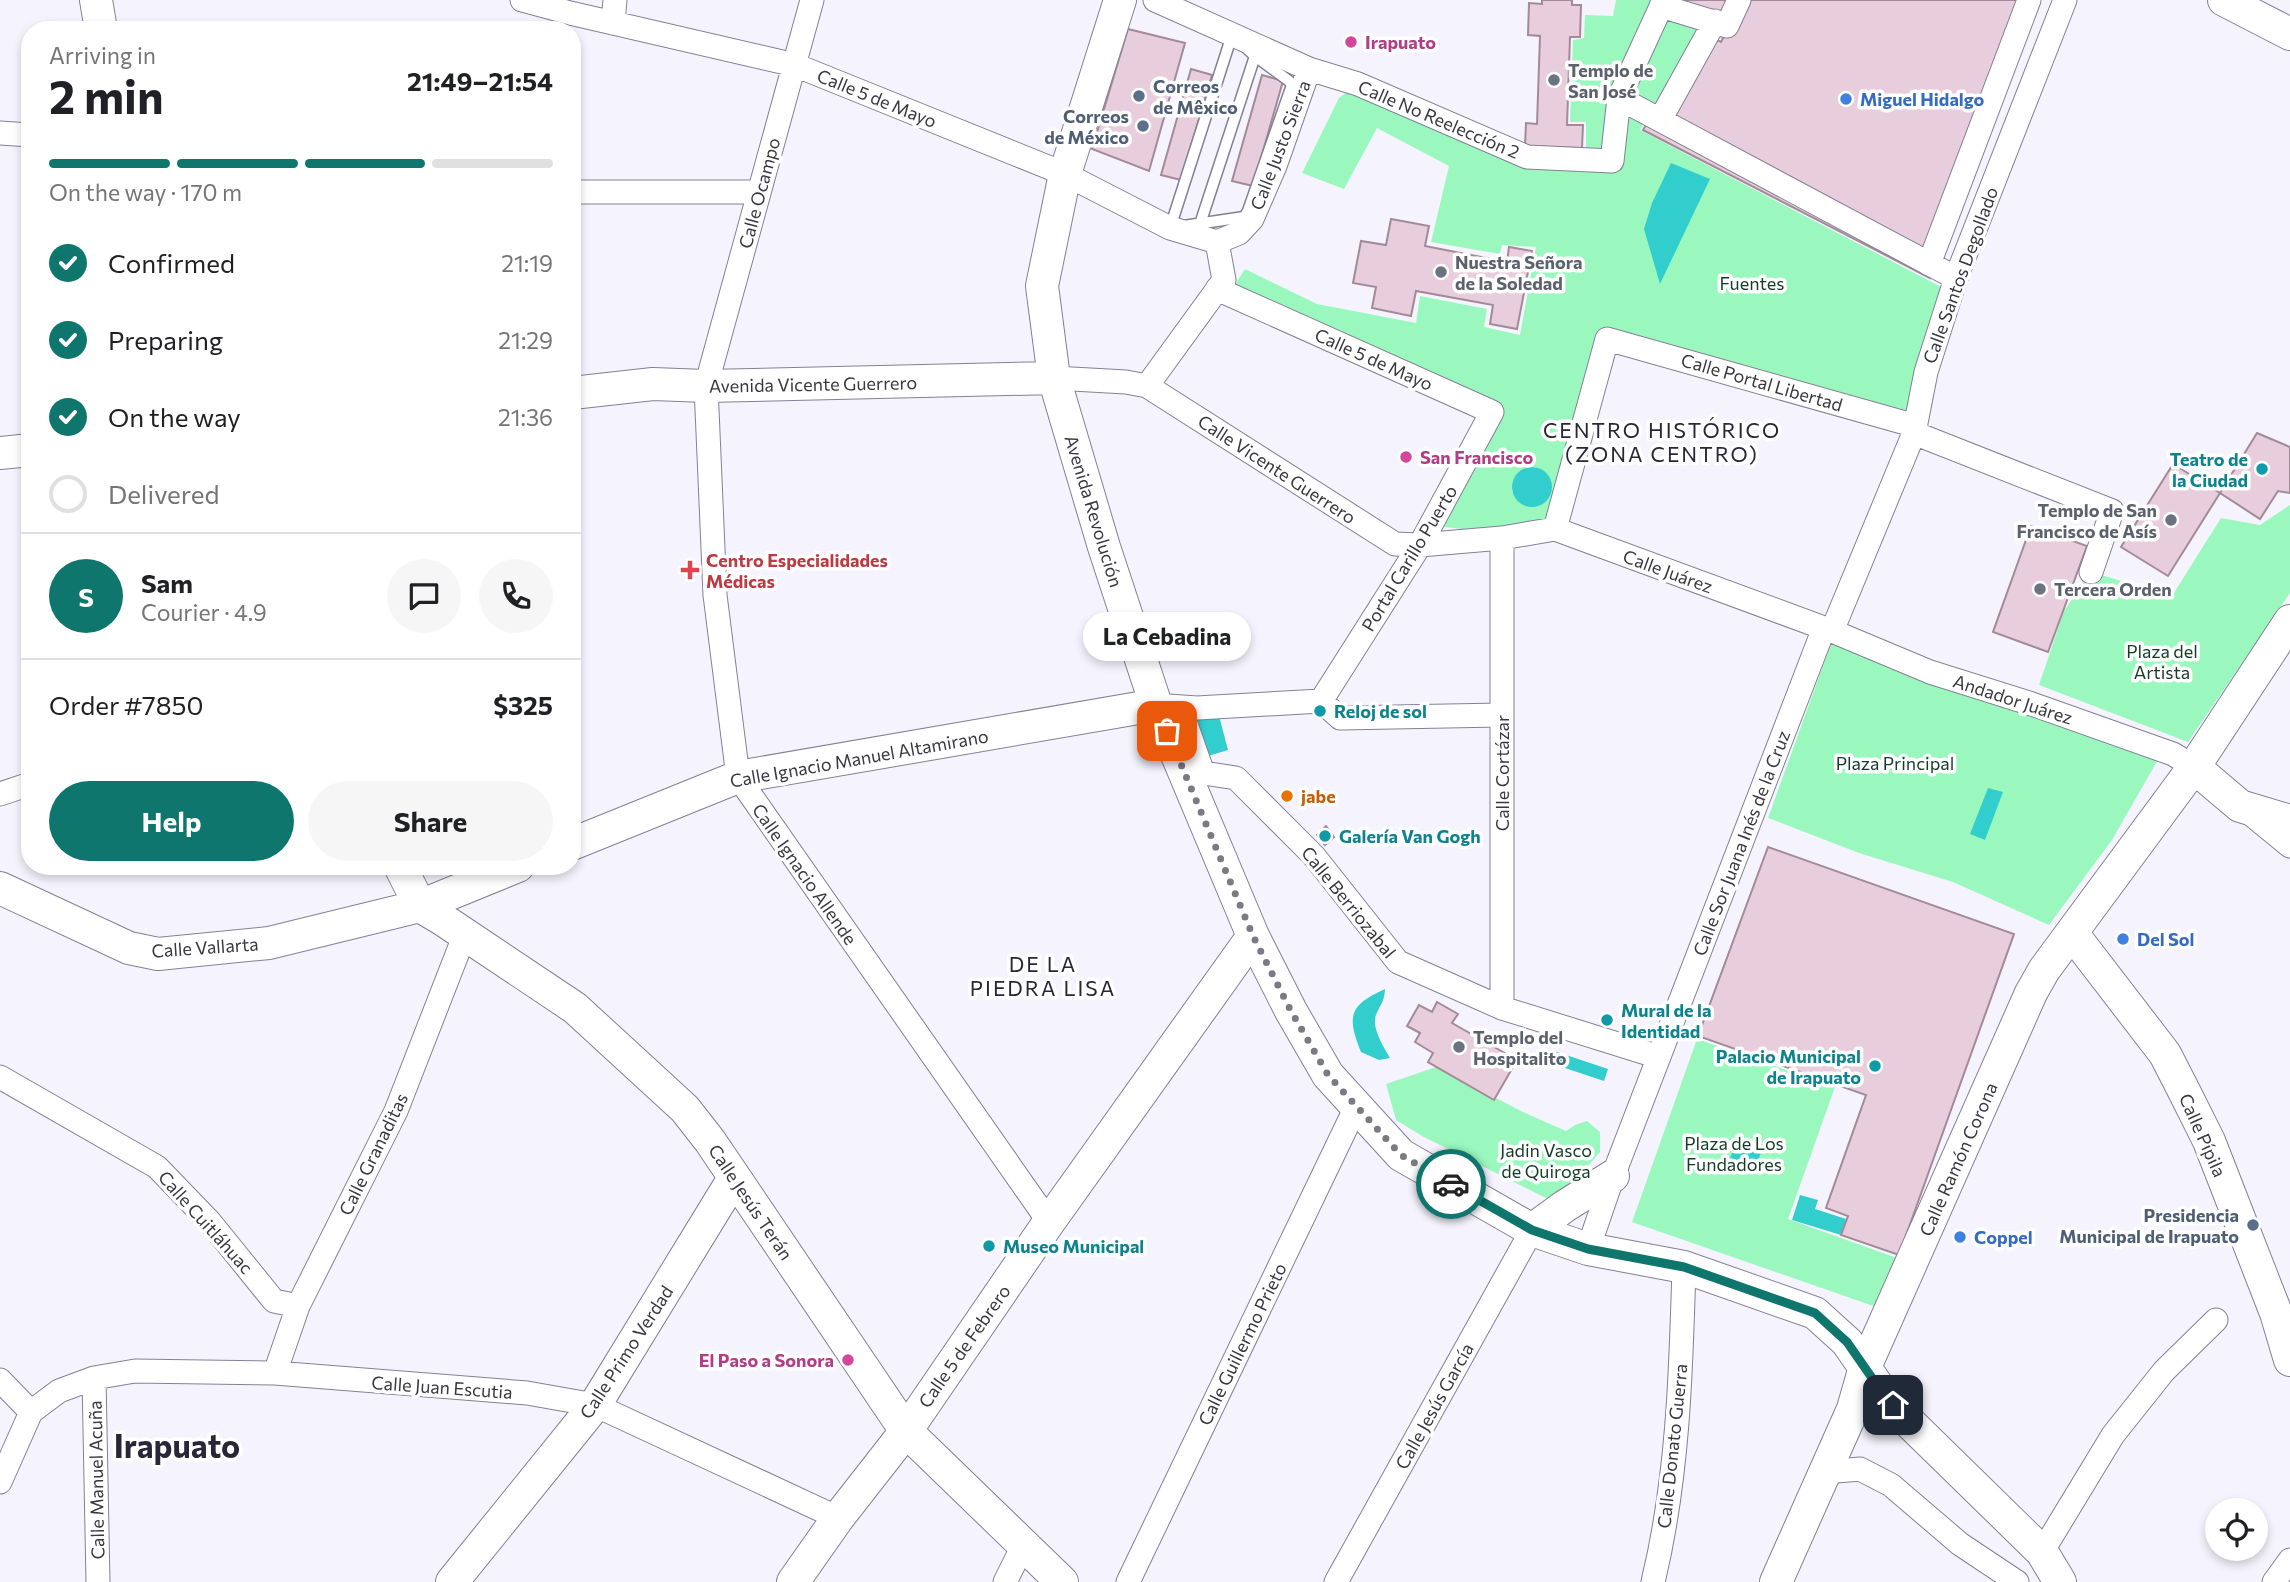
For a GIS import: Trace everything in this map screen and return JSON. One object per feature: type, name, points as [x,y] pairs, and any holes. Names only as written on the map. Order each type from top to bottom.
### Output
[{"type":"street","points":[[96,0],[100,21]]},
{"type":"street","name":"Calle 5 de Mayo","points":[[522,0],[795,65],[1065,174],[1170,228],[1217,242]]},
{"type":"street","points":[[613,23],[615,0]]},
{"type":"street","name":"Calle Ocampo","points":[[706,386],[812,0]]},
{"type":"street","name":"Avenida Revolución","points":[[1120,0],[1065,174],[1042,286],[1054,378],[1104,547],[1168,706],[1253,936],[1291,1011],[1328,1075],[1401,1155],[1532,1230],[1588,1249],[1684,1267],[1815,1313],[1847,1342],[1879,1388],[1908,1421],[2042,1552],[2060,1582]]},
{"type":"street","name":"Calle No Reelección 2","points":[[1155,0],[1309,69],[1358,84],[1527,157],[1612,161],[1619,98]]},
{"type":"street","points":[[1739,0],[1727,26],[1662,3],[1619,98],[1956,278]]},
{"type":"street","points":[[1928,264],[2029,0]]},
{"type":"street","name":"Calle Santos Degollado","points":[[1828,629],[1915,429],[1926,372],[1956,278],[2066,0]]},
{"type":"street","points":[[2224,0],[2290,34]]},
{"type":"street","points":[[1660,120],[1715,21]]},
{"type":"street","name":"Calle Justo Sierra","points":[[1217,242],[1239,233],[1252,219],[1275,166],[1309,69]]},
{"type":"street","points":[[0,133],[21,134]]},
{"type":"street","points":[[581,192],[758,192]]},
{"type":"street","points":[[1147,386],[1224,280],[1217,242]]},
{"type":"street","name":"Calle 5 de Mayo","points":[[1217,289],[1492,412]]},
{"type":"street","name":"Calle Portal Libertad","points":[[1555,529],[1607,339],[1915,429],[2112,511],[2091,572]]},
{"type":"street","name":"Calle Vicente Guerrero","points":[[1054,378],[1126,382],[1147,386],[1395,544],[1420,545],[1502,538]]},
{"type":"street","name":"Avenida Vicente Guerrero","points":[[581,392],[653,384],[706,386],[1054,378]]},
{"type":"street","name":"Calle Ignacio Allende","points":[[706,386],[715,595],[738,777],[1049,1223]]},
{"type":"street","name":"Portal Carillo Puerto","points":[[1321,701],[1420,545],[1492,412]]},
{"type":"street","points":[[0,453],[21,451]]},
{"type":"street","name":"Calle Juárez","points":[[1502,538],[1555,529],[1828,629]]},
{"type":"street","name":"Calle Cortázar","points":[[1502,538],[1502,1008]]},
{"type":"street","name":"Calle Ramón Corona","points":[[1776,1582],[1853,1409],[1865,1367],[2031,993],[2044,970],[2194,767],[2290,621]]},
{"type":"street","name":"Andador Juárez","points":[[1828,629],[1930,672],[2032,704],[2174,754],[2194,767]]},
{"type":"street","name":"Calle Sor Juana Inés de la Cruz","points":[[1588,1249],[1613,1176],[1828,629]]},
{"type":"street","points":[[1168,706],[1197,708],[1321,701],[1340,718],[1501,715]]},
{"type":"street","name":"Calle Ignacio Manuel Altamirano","points":[[581,840],[738,777],[1168,706]]},
{"type":"street","name":"Calle Berriozabal","points":[[1168,706],[1203,773],[1236,778],[1314,856],[1398,962],[1502,1008],[1659,1058]]},
{"type":"street","points":[[2194,767],[2290,846]]},
{"type":"street","points":[[0,794],[21,786]]},
{"type":"street","points":[[2240,806],[2290,821]]},
{"type":"street","points":[[404,875],[420,906],[496,875]]},
{"type":"street","name":"Calle Vallarta","points":[[0,888],[129,948],[158,954],[269,943],[420,906]]},
{"type":"street","name":"Calle Jesús Terán","points":[[420,906],[575,1008],[685,1109],[906,1431],[1062,1582]]},
{"type":"street","name":"Calle Granaditas","points":[[275,1373],[298,1306],[396,1111],[464,933]]},
{"type":"street","name":"Calle Pípila","points":[[2072,933],[2170,1064],[2208,1141],[2283,1317],[2290,1360]]},
{"type":"street","name":"Calle 5 de Febrero","points":[[793,1582],[838,1518],[906,1431],[1049,1223],[1253,936]]},
{"type":"street","name":"Calle Cuitláhuac","points":[[0,1077],[157,1167],[210,1222],[274,1301],[298,1306]]},
{"type":"street","name":"Calle Guillermo Prieto","points":[[1128,1582],[1356,1107]]},
{"type":"street","points":[[1532,1230],[1613,1176]]},
{"type":"street","name":"Calle Primo Verdad","points":[[452,1582],[596,1405],[734,1178]]},
{"type":"street","name":"Calle Jesús García","points":[[1336,1582],[1532,1230]]},
{"type":"street","name":"Calle Donato Guerra","points":[[1653,1582],[1662,1544],[1680,1407],[1684,1267]]},
{"type":"street","points":[[2042,1552],[2113,1435],[2164,1371],[2216,1320]]},
{"type":"street","name":"Calle Juan Escutia","points":[[31,1412],[59,1391],[94,1378],[135,1371],[275,1373],[527,1393],[596,1405],[838,1518]]},
{"type":"street","name":"Calle Manuel Acuña","points":[[94,1378],[98,1582]]},
{"type":"street","points":[[0,1380],[31,1412],[0,1482]]},
{"type":"street","points":[[1825,1472],[1860,1469],[1891,1485],[1959,1544],[2013,1581]]},
{"type":"street","points":[[1005,1582],[1024,1544]]},
{"type":"street","points":[[2274,1582],[2290,1560]]},
{"type":"lane","points":[[1231,35],[1292,85],[1244,217],[1170,228],[1231,35]]},
{"type":"lane","points":[[1200,224],[1255,56]]},
{"type":"green space","name":"Fuentes","points":[[1616,0],[1669,0],[1707,15],[1640,130],[1947,290],[1909,417],[1609,327],[1553,519],[1494,533],[1437,526],[1492,413],[1236,293],[1236,283],[1245,269],[1317,304],[1416,323],[1420,296],[1487,309],[1484,327],[1520,335],[1536,247],[1502,245],[1500,254],[1431,242],[1449,166],[1377,128],[1344,189],[1302,173],[1339,98],[1358,84],[1522,152],[1586,150],[1586,122],[1570,122],[1573,40],[1584,38],[1585,15],[1613,16]],"holes":[[[1529,467],[1536,467],[1549,497],[1539,506],[1532,507],[1512,492],[1512,487],[1518,473]]]},
{"type":"green space","name":"Plaza del Artista","points":[[2290,505],[2290,593],[2188,742],[2039,685],[2064,611],[2091,572],[2172,596],[2221,518],[2260,525]]},
{"type":"green space","name":"Plaza Principal","points":[[1833,638],[2159,758],[2112,840],[2049,925],[1953,882],[1859,853],[1768,818]]},
{"type":"green space","name":"Plaza de Los Fundadores","points":[[1697,1039],[1835,1087],[1788,1219],[1897,1258],[1879,1308],[1632,1222]]},
{"type":"green space","name":"Jadin Vasco de Quiroga","points":[[1436,1067],[1566,1131],[1587,1121],[1600,1132],[1600,1152],[1562,1196],[1552,1201],[1422,1136],[1396,1120],[1386,1084]]},
{"type":"water","points":[[1671,163],[1710,179],[1660,284],[1644,229],[1652,203]]},
{"type":"water","points":[[1532,467],[1546,473],[1552,487],[1546,501],[1532,507],[1518,501],[1512,487],[1518,473]]},
{"type":"water","points":[[1218,712],[1228,750],[1205,757],[1195,719]]},
{"type":"water","points":[[1988,788],[2003,792],[1985,840],[1970,834]]},
{"type":"water","points":[[1385,989],[1375,1026],[1390,1058],[1379,1060],[1361,1052],[1353,1020],[1354,1013],[1364,1000]]},
{"type":"water","points":[[1551,1050],[1608,1069],[1604,1081],[1547,1062]]},
{"type":"water","points":[[1739,1136],[1764,1145],[1753,1174],[1728,1163]]},
{"type":"water","points":[[1800,1195],[1818,1200],[1815,1209],[1846,1219],[1841,1235],[1792,1220]]},
{"type":"building","name":"Templo de San José","points":[[1542,0],[1572,0],[1572,5],[1581,5],[1580,37],[1570,37],[1567,125],[1583,125],[1582,148],[1525,146],[1526,123],[1537,124],[1540,36],[1528,35],[1529,3],[1542,4]]},
{"type":"building","points":[[1669,0],[1726,0],[1721,18]]},
{"type":"building","points":[[1742,0],[2039,0],[1930,278],[1643,130],[1700,31],[1721,42]]},
{"type":"building","name":"Correos de Mêxico","points":[[1128,29],[1185,43],[1149,171],[1092,149]]},
{"type":"building","points":[[1191,69],[1212,75],[1181,180],[1161,175]]},
{"type":"building","points":[[1262,75],[1283,81],[1253,186],[1232,181]]},
{"type":"building","name":"Nuestra Señora de la Soledad","points":[[1391,219],[1429,226],[1425,246],[1507,262],[1509,247],[1532,251],[1517,329],[1490,324],[1493,305],[1416,291],[1411,316],[1372,308],[1376,287],[1353,283],[1361,241],[1386,245]]},
{"type":"building","name":"Teatro de la Ciudad","points":[[2257,433],[2290,447],[2290,493],[2278,491],[2260,519],[2220,493]]},
{"type":"building","name":"Templo de San Francisco de Asís","points":[[2173,464],[2220,493],[2168,576],[2121,547]]},
{"type":"building","name":"Tercera Orden","points":[[2031,526],[2087,546],[2048,652],[1993,632]]},
{"type":"building","name":"Galería Van Gogh","points":[[1326,826],[1334,837],[1325,845],[1317,835]]},
{"type":"building","name":"Palacio Municipal de Irapuato","points":[[1768,847],[2014,934],[1899,1255],[1841,1235],[1848,1216],[1826,1208],[1866,1095],[1698,1036]]},
{"type":"building","name":"Templo del Hospitalito","points":[[1437,1002],[1458,1014],[1452,1023],[1517,1060],[1494,1100],[1428,1062],[1433,1053],[1415,1042],[1420,1033],[1407,1026],[1419,1005],[1432,1012]]},
{"type":"way so far","points":[[1167,731],[1253,936],[1291,1011],[1328,1075],[1401,1155],[1451,1184]]},
{"type":"place","name":"Irapuato","points":[[1351,42]]},
{"type":"place","name":"Templo de San José","points":[[1554,80]]},
{"type":"place","name":"Correos de Mêxico","points":[[1139,96]]},
{"type":"place","name":"Miguel Hidalgo","points":[[1846,99]]},
{"type":"place","name":"Correos de México","points":[[1143,126]]},
{"type":"place","name":"Nuestra Señora de la Soledad","points":[[1441,272]]},
{"type":"place","name":"San Francisco","points":[[1406,457]]},
{"type":"place","name":"Teatro de la Ciudad","points":[[2262,469]]},
{"type":"place","name":"Templo de San Francisco de Asís","points":[[2171,520]]},
{"type":"place","name":"Centro Especialidades Médicas","points":[[690,570]]},
{"type":"place","name":"Tercera Orden","points":[[2040,589]]},
{"type":"place","name":"Reloj de sol","points":[[1320,711]]},
{"type":"place","name":"La Cebadina","points":[[1167,731]]},
{"type":"place","name":"jabe","points":[[1287,796]]},
{"type":"place","name":"Galería Van Gogh","points":[[1325,836]]},
{"type":"place","name":"Del Sol","points":[[2123,939]]},
{"type":"place","name":"Mural de la Identidad","points":[[1607,1020]]},
{"type":"place","name":"Templo del Hospitalito","points":[[1459,1047]]},
{"type":"place","name":"Palacio Municipal de Irapuato","points":[[1875,1066]]},
{"type":"place","name":"Presidencia Municipal de Irapuato","points":[[2253,1225]]},
{"type":"place","name":"Coppel","points":[[1960,1237]]},
{"type":"place","name":"Museo Municipal","points":[[989,1246]]},
{"type":"place","name":"El Paso a Sonora","points":[[848,1360]]},
{"type":"district","name":"CENTRO HISTÓRICO (ZONA CENTRO)","points":[[1662,441]]},
{"type":"district","name":"DE LA PIEDRA LISA","points":[[1043,975]]},
{"type":"district","name":"Irapuato","points":[[177,1445]]},
{"type":"route","points":[[1451,1184],[1532,1230],[1588,1249],[1684,1267],[1815,1313],[1847,1342],[1893,1405]]}]
